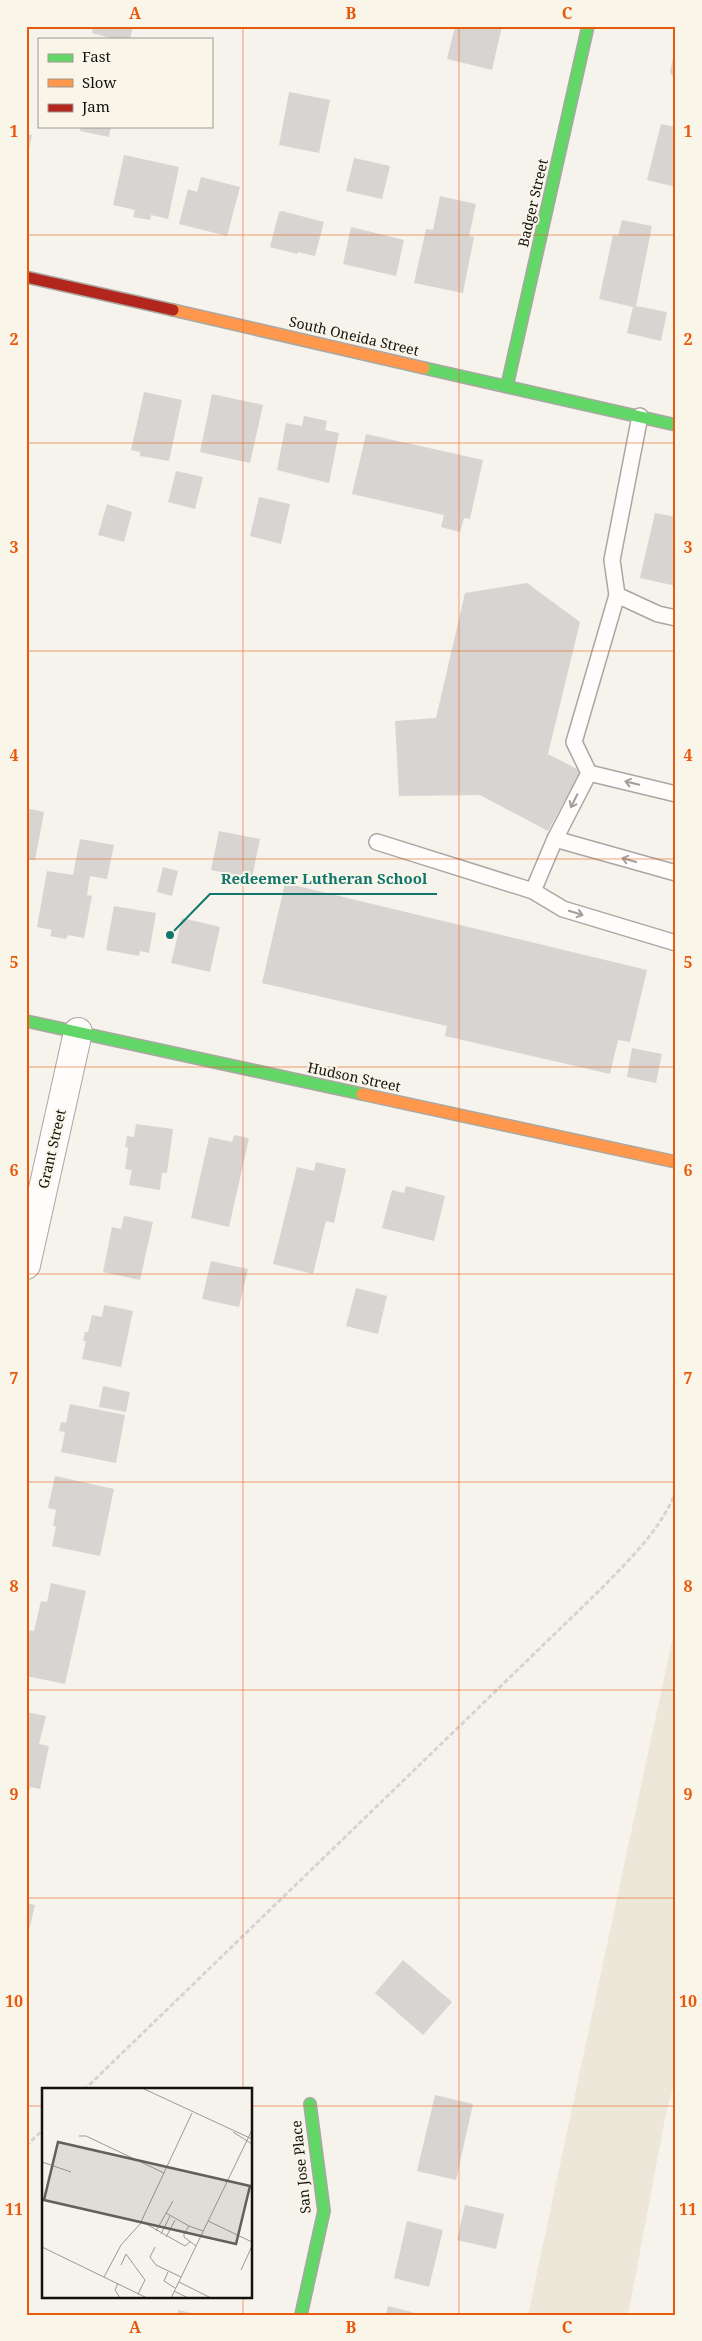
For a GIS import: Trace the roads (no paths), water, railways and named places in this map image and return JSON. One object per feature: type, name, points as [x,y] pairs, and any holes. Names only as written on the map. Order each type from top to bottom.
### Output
[{"type":"street","name":"Badger Street","points":[[506,386],[588,26]]},
{"type":"street","name":"South Oneida Street","points":[[26,277],[676,424]]},
{"type":"street","name":"Hudson Street","points":[[26,1021],[676,1162]]},
{"type":"street","name":"Grant Street","points":[[26,1265],[78,1032]]},
{"type":"street","name":"San Jose Place","points":[[301,2315],[324,2211],[310,2104]]},
{"type":"lane","points":[[589,773],[574,742],[617,595],[612,560],[640,416]]},
{"type":"lane","points":[[617,595],[658,614],[676,618]]},
{"type":"lane","points":[[589,773],[676,794]]},
{"type":"lane","points":[[533,891],[555,839],[589,773]]},
{"type":"lane","points":[[555,839],[676,873]]},
{"type":"lane","points":[[377,842],[533,891],[563,909],[676,943]]},
{"type":"place","name":"Redeemer Lutheran School","points":[[170,935]]}]
